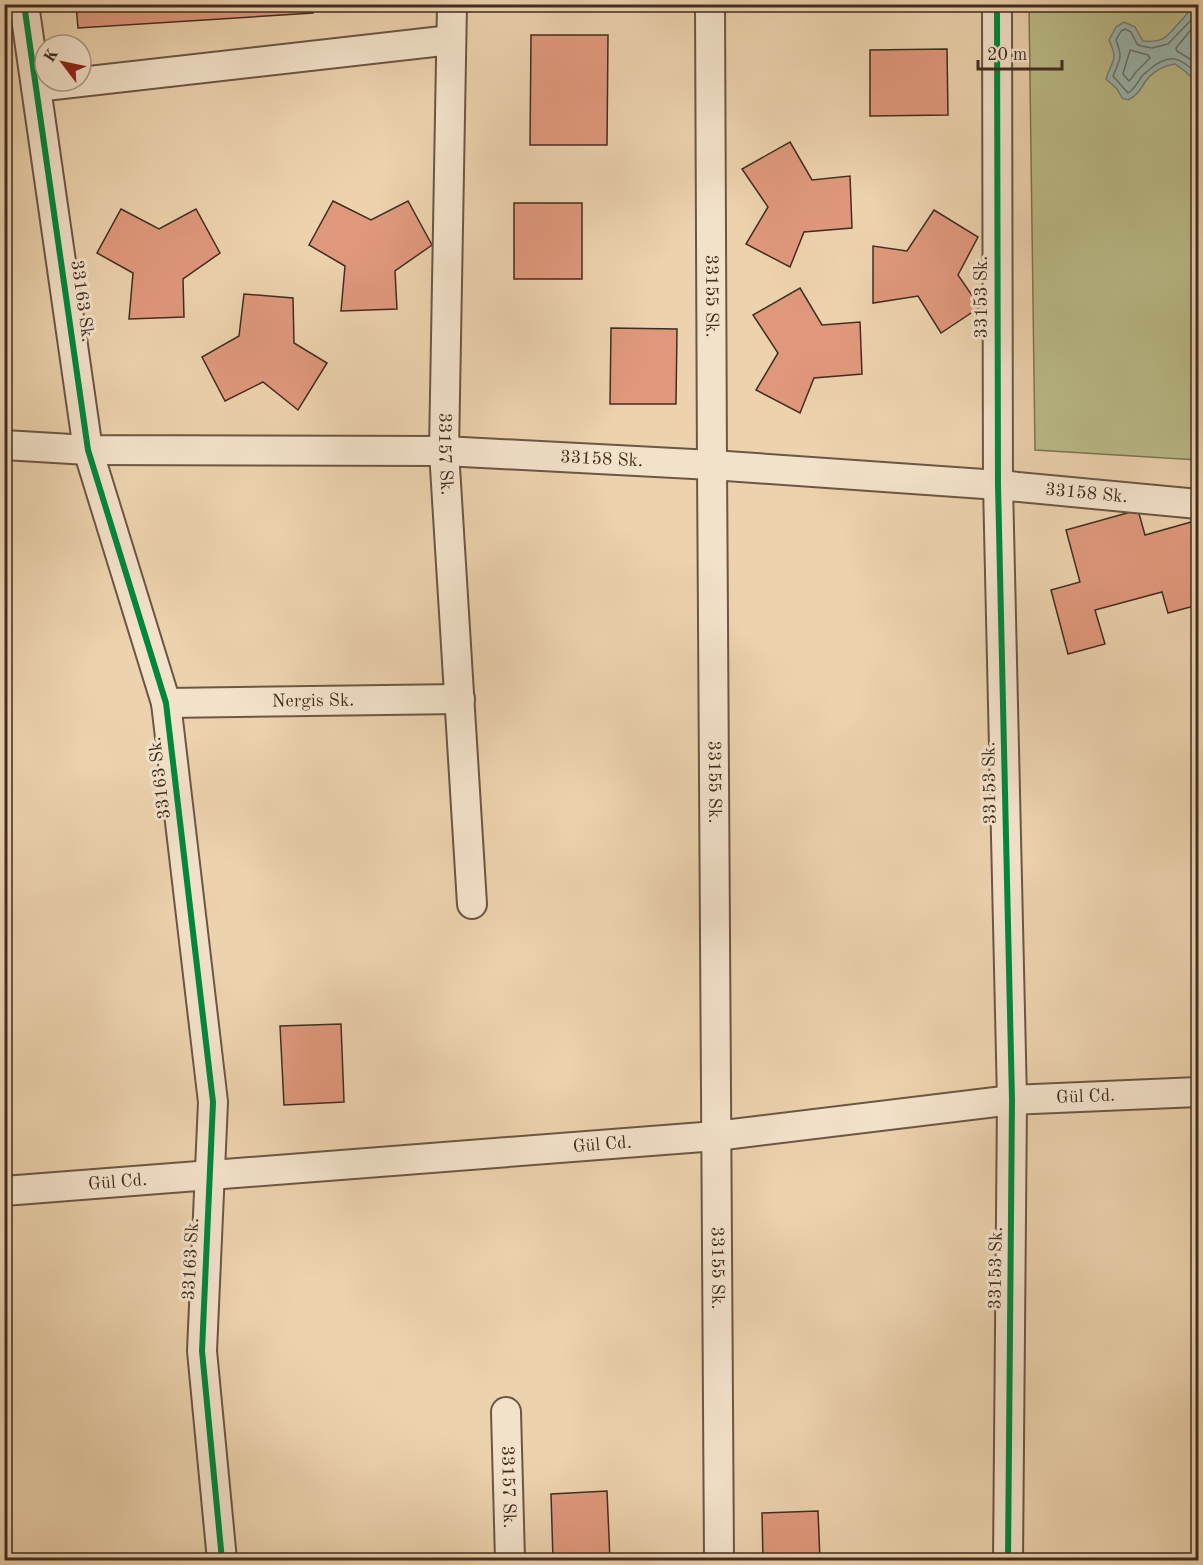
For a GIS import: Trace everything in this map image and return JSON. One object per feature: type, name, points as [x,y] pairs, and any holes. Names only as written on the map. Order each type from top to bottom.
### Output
[{"type":"street","name":"33163 Sk.","points":[[24,4],[33,66]]},
{"type":"street","name":"33157 Sk.","points":[[452,4],[444,451],[472,904]]},
{"type":"street","name":"33155 Sk.","points":[[711,4],[719,1560]]},
{"type":"street","name":"33153 Sk.","points":[[997,4],[998,485],[1012,1100],[1008,1560]]},
{"type":"street","points":[[93,81],[451,40]]},
{"type":"street","name":"33163 Sk.","points":[[37,93],[88,450],[166,703],[213,1102],[202,1351],[222,1560]]},
{"type":"street","name":"33158 Sk.","points":[[4,445],[88,450],[444,451],[712,465],[998,485],[1198,504]]},
{"type":"street","name":"Nergis Sk.","points":[[166,703],[460,699]]},
{"type":"street","name":"Gül Cd.","points":[[4,1191],[716,1136],[1012,1100],[1198,1092]]},
{"type":"street","name":"33157 Sk.","points":[[506,1412],[510,1560]]},
{"type":"green space","points":[[1029,5],[1198,5],[1198,460],[1035,450]]},
{"type":"water","points":[[1192,5],[1198,5],[1198,84],[1175,64],[1154,72],[1138,92],[1128,100],[1122,98],[1117,89],[1106,79],[1114,60],[1109,40],[1116,27],[1124,22],[1135,27],[1143,41],[1163,39],[1187,14]]},
{"type":"building","points":[[76,4],[312,4],[313,13],[78,28]]},
{"type":"building","points":[[531,35],[608,35],[607,145],[530,145]]},
{"type":"building","points":[[947,49],[948,115],[870,116],[870,50]]},
{"type":"building","points":[[790,142],[812,180],[850,176],[852,228],[804,232],[790,267],[746,244],[768,207],[742,169]]},
{"type":"building","points":[[333,201],[371,220],[408,201],[432,245],[395,271],[397,309],[341,311],[345,266],[309,245]]},
{"type":"building","points":[[514,203],[582,203],[582,279],[514,279]]},
{"type":"building","points":[[121,209],[159,229],[196,209],[220,253],[183,279],[184,317],[129,319],[133,273],[97,253]]},
{"type":"building","points":[[934,210],[978,237],[958,275],[980,307],[941,333],[918,296],[873,303],[873,246],[907,251]]},
{"type":"building","points":[[800,288],[822,325],[860,322],[862,374],[814,378],[800,413],[756,390],[778,353],[753,315]]},
{"type":"building","points":[[244,294],[293,298],[294,343],[327,363],[298,410],[263,382],[225,401],[202,357],[239,336]]},
{"type":"building","points":[[611,328],[677,329],[676,404],[610,404]]},
{"type":"building","points":[[1138,510],[1145,535],[1198,520],[1198,605],[1168,613],[1162,592],[1095,610],[1105,644],[1068,654],[1051,590],[1080,582],[1066,530]]},
{"type":"building","points":[[341,1024],[344,1102],[284,1105],[280,1026]]},
{"type":"building","points":[[607,1491],[610,1560],[553,1560],[551,1494]]},
{"type":"building","points":[[818,1511],[820,1560],[763,1560],[762,1513]]},
{"type":"cycle path","points":[[24,4],[88,450],[166,703],[213,1102],[202,1351],[222,1560]]},
{"type":"cycle path","points":[[997,4],[998,485],[1012,1100],[1008,1560]]}]
